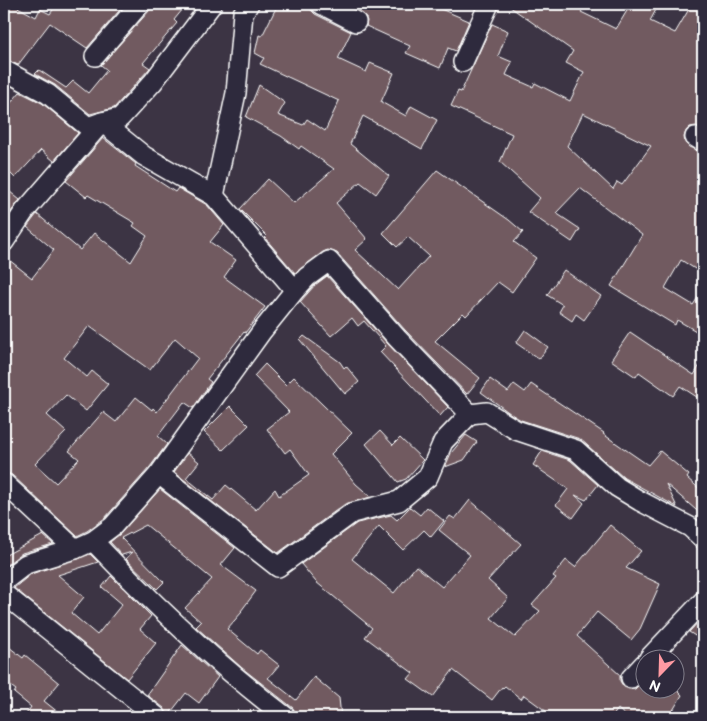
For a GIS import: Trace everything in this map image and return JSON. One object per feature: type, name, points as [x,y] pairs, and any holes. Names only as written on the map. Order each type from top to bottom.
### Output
[{"type":"street","points":[[95,56],[140,4]]},
{"type":"street","points":[[4,70],[48,94],[88,127],[120,118],[153,82],[212,4]]},
{"type":"street","points":[[321,4],[356,22]]},
{"type":"street","points":[[463,62],[489,4]]},
{"type":"street","points":[[214,196],[236,92],[242,7]]},
{"type":"street","points":[[102,122],[144,156],[214,196],[295,290]]},
{"type":"street","points":[[4,242],[24,212],[102,122]]},
{"type":"street","points":[[4,581],[26,564],[75,549],[93,541],[113,526],[160,474],[262,331],[295,290],[307,277],[329,260],[397,338],[470,414]]},
{"type":"street","points":[[160,474],[278,567],[352,513],[399,501],[428,477],[443,442],[470,414],[487,412],[516,430],[576,450],[617,487],[690,527],[703,539]]},
{"type":"street","points":[[4,483],[75,549]]},
{"type":"street","points":[[93,541],[136,585],[248,689],[286,717]]},
{"type":"street","points":[[4,594],[157,717]]},
{"type":"street","points":[[659,648],[703,602]]},
{"type":"street","points":[[631,678],[634,675]]},
{"type":"building","points":[[4,4],[12,4],[36,17],[40,9],[50,14],[57,4],[125,4],[87,48],[50,23],[18,65],[4,59]]},
{"type":"building","points":[[151,4],[187,4],[174,20],[177,23],[143,63],[150,68],[114,108],[90,114],[55,85],[35,74],[39,70],[66,88],[73,81],[88,93],[107,70],[101,65],[149,11]]},
{"type":"building","points":[[278,4],[310,4],[311,10],[315,14],[351,32],[338,59],[366,72],[370,63],[394,73],[381,102],[406,116],[411,106],[437,120],[422,149],[363,116],[350,144],[389,176],[376,194],[360,182],[336,203],[367,239],[355,250],[398,290],[429,256],[408,237],[397,247],[383,233],[437,170],[509,220],[523,232],[514,242],[536,258],[512,292],[498,282],[466,316],[463,313],[435,341],[480,378],[467,394],[405,330],[337,253],[328,250],[323,252],[295,273],[265,238],[267,236],[240,209],[268,179],[294,203],[334,169],[301,146],[299,149],[281,136],[246,117],[259,85],[285,103],[278,115],[303,125],[307,119],[325,131],[339,101],[260,64],[264,58],[255,53],[259,35],[262,36]]},
{"type":"building","points":[[345,4],[429,4],[469,21],[456,51],[448,48],[440,68],[406,53],[410,46],[366,26],[365,16]]},
{"type":"building","points":[[506,4],[587,4],[581,12],[616,29],[631,4],[659,4],[650,21],[675,33],[692,4],[703,4],[703,129],[696,126],[690,127],[684,137],[685,143],[689,147],[703,153],[703,274],[681,260],[665,288],[693,305],[703,290],[703,335],[677,320],[675,325],[611,286],[642,235],[580,188],[556,213],[580,229],[572,242],[528,212],[540,198],[500,162],[512,134],[451,106],[458,91],[461,92],[492,24],[508,31],[498,56],[512,62],[506,75],[533,87],[535,83],[570,101],[584,72],[566,63],[573,51]],"holes":[[[583,113],[651,146],[622,185],[617,182],[613,189],[567,146]]]},
{"type":"building","points":[[20,92],[42,103],[78,133],[54,161],[41,150],[15,178],[4,167],[4,111]]},
{"type":"building","points":[[103,138],[136,164],[135,166],[175,192],[178,188],[207,205],[224,225],[210,242],[236,260],[224,277],[265,307],[207,379],[211,382],[193,408],[184,402],[158,436],[167,444],[150,467],[105,518],[77,536],[12,475],[4,472],[4,256],[32,278],[54,250],[27,227],[37,214],[80,250],[94,233],[131,262],[147,236],[133,226],[135,223],[88,195],[86,197],[66,181]],"holes":[[[89,326],[150,370],[175,338],[198,358],[157,412],[136,397],[116,422],[103,412],[69,451],[79,459],[56,483],[35,464],[66,432],[47,415],[66,395],[86,411],[108,384],[92,371],[87,377],[64,358]]]},
{"type":"building","points":[[4,187],[20,200],[10,213],[4,207]]},
{"type":"building","points":[[564,270],[601,296],[584,320],[576,314],[572,321],[559,312],[563,305],[547,295]]},
{"type":"building","points":[[327,276],[448,407],[440,416],[380,352],[386,346],[364,321],[358,326],[352,318],[331,336],[300,302],[315,285]]},
{"type":"building","points":[[525,330],[548,347],[539,359],[516,343]]},
{"type":"building","points":[[630,332],[694,375],[703,360],[703,401],[680,386],[673,396],[639,372],[636,377],[611,360]]},
{"type":"building","points":[[304,336],[340,362],[344,368],[346,366],[359,382],[345,394],[300,340]]},
{"type":"building","points":[[265,364],[286,385],[294,377],[352,433],[331,454],[356,484],[371,497],[345,504],[278,553],[174,472],[188,453],[199,462],[186,478],[213,500],[226,485],[256,510],[275,489],[279,496],[309,475],[290,449],[285,453],[267,429],[289,412],[254,376]]},
{"type":"building","points":[[490,379],[508,392],[514,384],[525,392],[531,384],[648,465],[660,451],[689,475],[687,478],[703,492],[703,516],[666,484],[677,507],[624,478],[580,439],[521,420],[511,414],[481,392]]},
{"type":"building","points":[[230,406],[249,425],[223,450],[204,432]]},
{"type":"building","points":[[380,431],[393,445],[400,438],[423,460],[406,479],[398,482],[366,444]]},
{"type":"building","points":[[466,435],[477,442],[464,460],[445,467],[451,453]]},
{"type":"building","points":[[542,451],[570,460],[598,485],[586,500],[575,495],[584,503],[573,518],[556,505],[568,489],[533,465]]},
{"type":"building","points":[[160,489],[235,548],[221,565],[256,591],[242,612],[227,629],[257,654],[260,650],[279,665],[268,678],[296,700],[314,677],[339,698],[341,717],[297,717],[293,708],[242,668],[196,627],[201,622],[185,608],[212,579],[146,525],[121,538],[164,582],[157,589],[126,559],[132,552],[122,555],[110,542],[121,533]]},
{"type":"building","points":[[470,500],[521,544],[488,580],[508,598],[491,618],[515,637],[540,611],[532,605],[556,578],[553,576],[566,560],[575,567],[610,525],[641,551],[626,568],[660,584],[640,629],[631,640],[597,612],[577,636],[620,675],[620,681],[624,687],[634,689],[634,698],[680,698],[669,717],[627,717],[618,709],[612,717],[554,717],[524,695],[521,699],[505,686],[502,687],[492,700],[453,670],[433,697],[408,679],[413,673],[365,637],[372,628],[316,582],[301,564],[357,523],[391,515],[397,520],[410,507],[420,515],[427,507],[444,521],[431,537],[424,530],[403,550],[379,526],[352,559],[394,593],[416,566],[442,587],[470,555],[439,530],[450,516],[455,519]]},
{"type":"building","points":[[43,535],[53,544],[22,553],[5,566],[4,556]]},
{"type":"building","points":[[90,554],[98,562],[58,575],[84,597],[71,613],[97,635],[122,604],[102,587],[111,576],[151,616],[140,629],[156,643],[127,679],[14,588],[31,574]]},
{"type":"building","points":[[703,617],[703,641],[689,632]]},
{"type":"building","points":[[4,643],[23,658],[25,655],[59,683],[44,701],[64,717],[24,717],[31,707],[14,693],[16,690],[4,681]]},
{"type":"building","points":[[182,645],[218,677],[199,703],[186,693],[168,716],[164,708],[147,695]]},
{"type":"building","points":[[259,711],[268,717],[254,717]]}]
